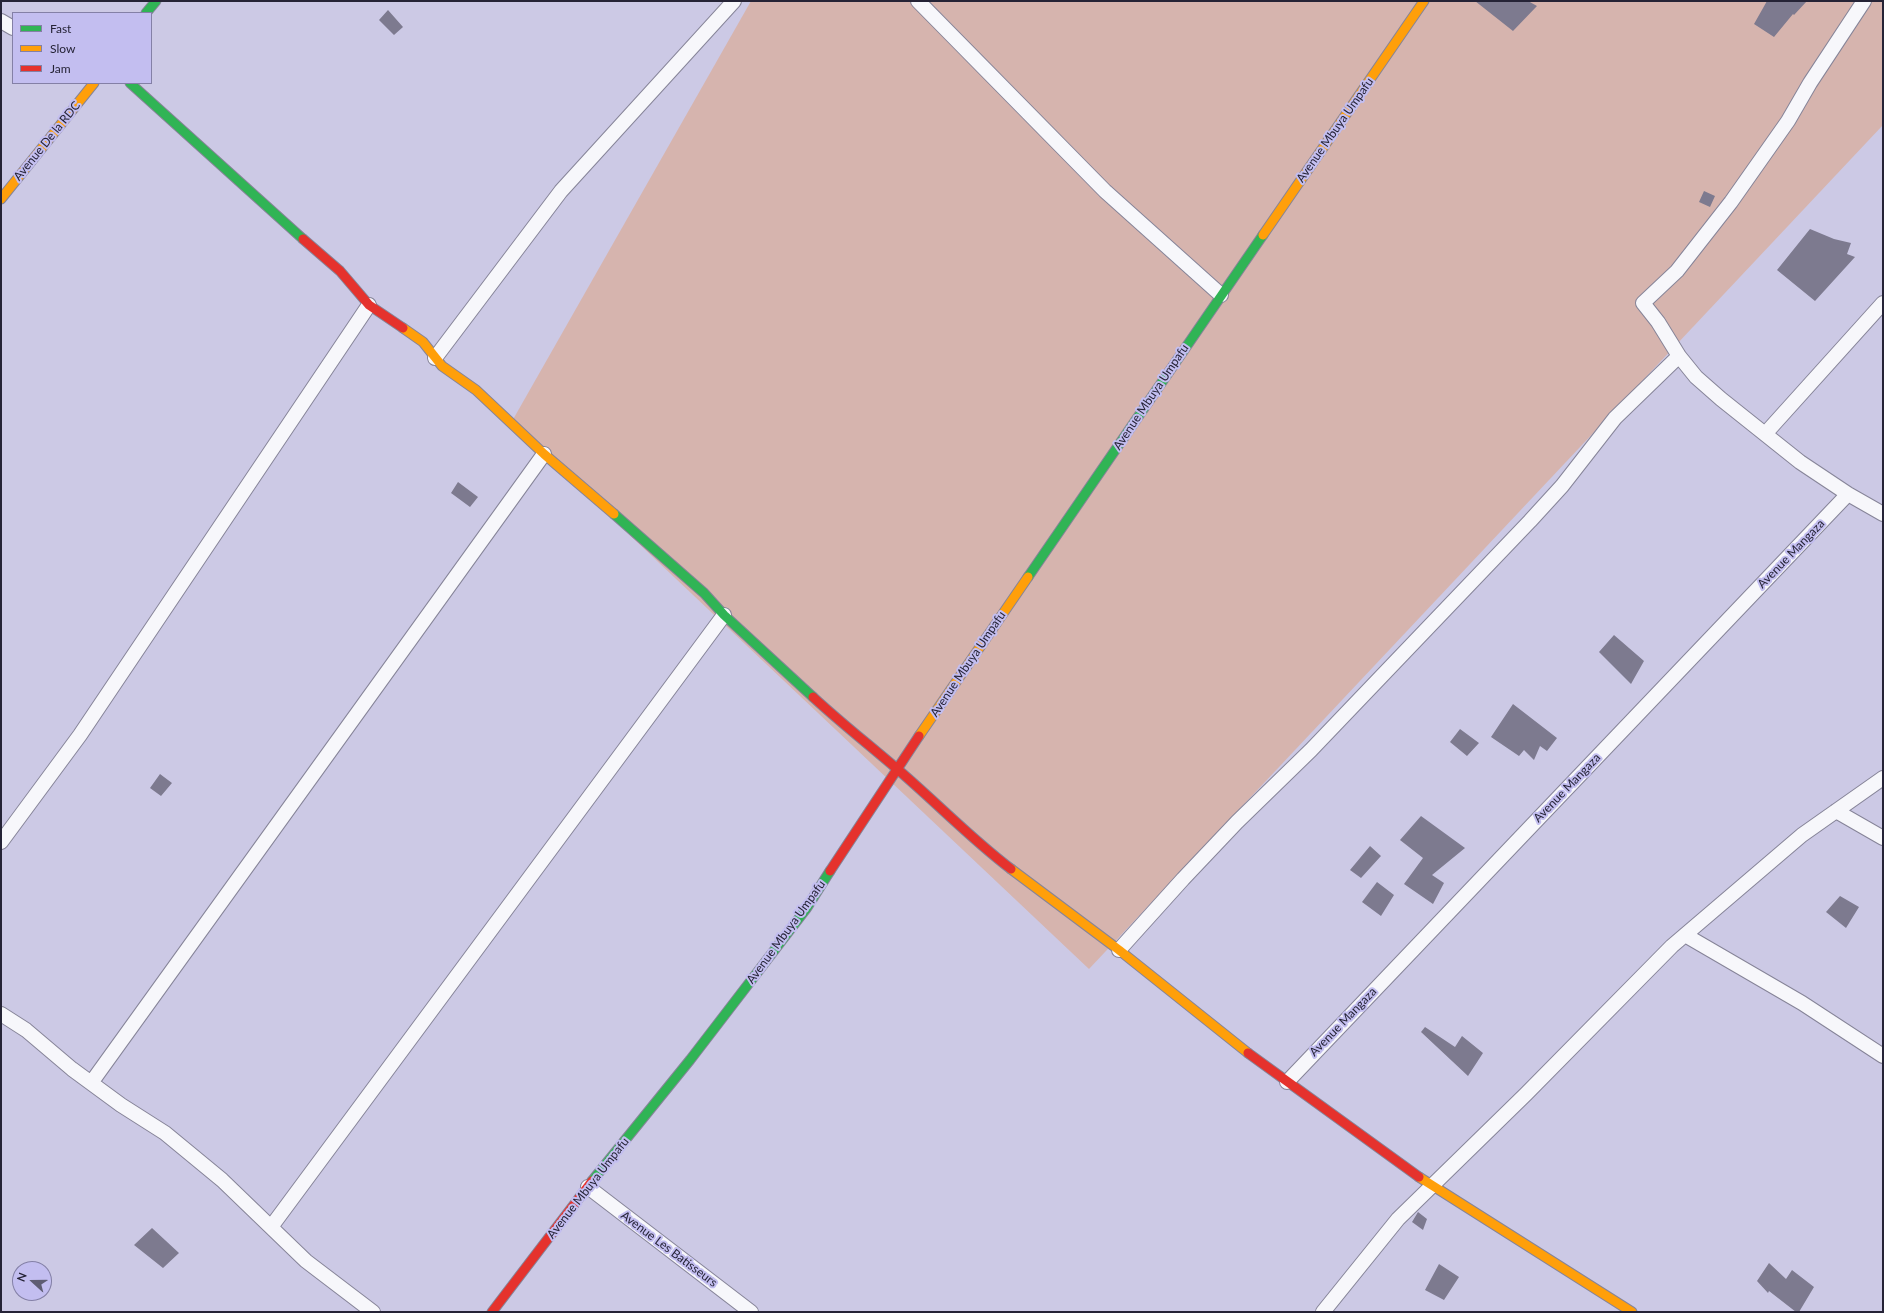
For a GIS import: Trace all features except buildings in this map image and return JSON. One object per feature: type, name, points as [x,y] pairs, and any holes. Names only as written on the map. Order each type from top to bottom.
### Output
[{"type":"street","points":[[147,12],[156,1]]},
{"type":"street","points":[[918,1],[1105,191],[1221,295]]},
{"type":"street","name":"Avenue Mbuya Umpafu","points":[[492,1312],[588,1187],[695,1053],[806,910],[897,768],[1424,1]]},
{"type":"street","points":[[1864,1],[1810,83],[1788,121],[1731,202],[1677,271],[1643,302],[1658,322],[1679,356],[1696,377],[1800,462],[1848,494],[1883,514]]},
{"type":"street","points":[[435,358],[562,191],[732,2]]},
{"type":"street","points":[[1,21],[12,27]]},
{"type":"street","name":"Avenue De la RDC","points":[[1,199],[90,84]]},
{"type":"street","points":[[131,84],[270,210],[340,271],[369,305],[423,342],[442,366],[476,390],[544,454],[698,588],[724,615],[848,729],[897,768],[983,848],[1119,950],[1287,1082],[1432,1186],[1632,1312]]},
{"type":"street","points":[[1765,434],[1883,303]]},
{"type":"street","points":[[1,842],[80,735],[369,305]]},
{"type":"street","points":[[1119,950],[1237,822],[1311,750],[1530,521],[1562,486],[1615,418],[1679,356]]},
{"type":"street","points":[[91,1083],[544,454]]},
{"type":"street","name":"Avenue Mangaza","points":[[1287,1082],[1848,494]]},
{"type":"street","points":[[271,1227],[724,615]]},
{"type":"street","points":[[1323,1312],[1398,1219],[1672,946],[1802,835],[1883,778]]},
{"type":"street","points":[[1836,811],[1883,838]]},
{"type":"street","points":[[1685,935],[1802,1003],[1883,1056]]},
{"type":"street","points":[[1,1014],[26,1030],[91,1083],[165,1133],[222,1180],[306,1261],[373,1312]]},
{"type":"street","name":"Avenue Les Batisseurs","points":[[588,1187],[751,1312]]},
{"type":"shaded area","points":[[751,1],[1883,1],[1883,125],[1089,969],[511,423]]},
{"type":"traffic: fast","points":[[147,12],[156,1]]},
{"type":"traffic: fast","points":[[131,84],[303,239]]},
{"type":"traffic: fast","points":[[1028,577],[1263,235]]},
{"type":"traffic: fast","points":[[614,514],[704,593],[724,615],[813,697]]},
{"type":"traffic: fast","points":[[592,1181],[690,1060],[806,909],[830,871]]},
{"type":"traffic: slow","points":[[1263,235],[1424,1]]},
{"type":"traffic: slow","points":[[1,199],[93,84]]},
{"type":"traffic: slow","points":[[403,328],[423,342],[442,366],[476,390],[544,454],[614,514]]},
{"type":"traffic: slow","points":[[919,736],[1028,577]]},
{"type":"traffic: slow","points":[[1011,869],[1119,950],[1248,1053]]},
{"type":"traffic: slow","points":[[1419,1177],[1632,1312]]},
{"type":"traffic: jam","points":[[303,239],[340,271],[369,305],[403,328]]},
{"type":"traffic: jam","points":[[813,697],[981,845],[1011,869]]},
{"type":"traffic: jam","points":[[830,871],[919,736]]},
{"type":"traffic: jam","points":[[1248,1053],[1419,1177]]},
{"type":"traffic: jam","points":[[492,1312],[592,1181]]}]
